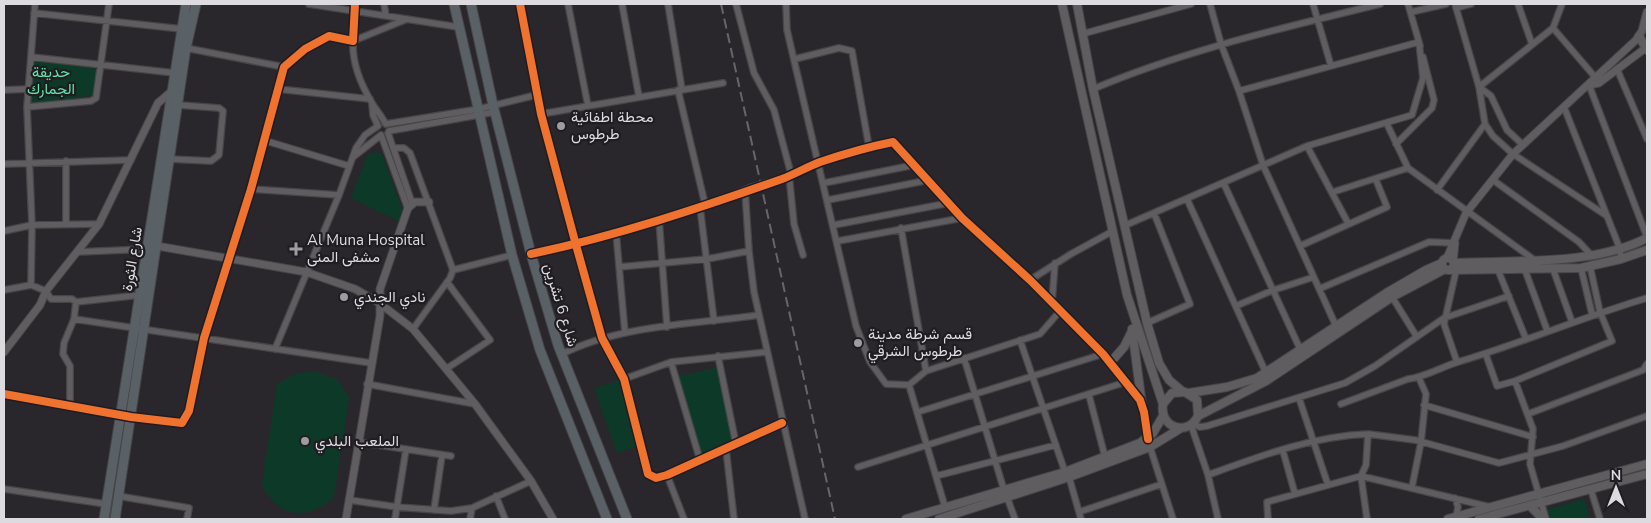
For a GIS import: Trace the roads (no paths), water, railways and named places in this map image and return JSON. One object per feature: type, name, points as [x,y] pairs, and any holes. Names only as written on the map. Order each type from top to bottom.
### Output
[{"type":"main road","name":"شارع الثورة","points":[[115,519],[131,417],[140,295],[186,4]]},
{"type":"main road","name":"شارع الثورة","points":[[104,519],[122,415],[157,246],[186,48],[196,4]]},
{"type":"main road","points":[[454,4],[512,255],[540,350],[607,519]]},
{"type":"main road","name":"شارع 6 تشرين","points":[[471,4],[494,108],[531,254],[562,354],[627,519]]},
{"type":"main road","points":[[1062,4],[1127,294],[1163,404],[1163,416],[1148,439],[1067,474]]},
{"type":"main road","points":[[906,519],[1006,494],[1150,448],[1181,428],[1192,425],[1198,416],[1199,405],[1169,380],[1159,363],[1147,323],[1093,88],[1076,4]]},
{"type":"main road","points":[[1643,37],[1647,48]]},
{"type":"main road","points":[[1163,404],[1168,396],[1237,385],[1266,373],[1412,278],[1450,265],[1592,256],[1620,249],[1647,238]]},
{"type":"main road","points":[[1198,416],[1266,381],[1392,297],[1450,265],[1498,270],[1581,268],[1621,259],[1647,250]]},
{"type":"main road","points":[[1127,294],[1140,291]]},
{"type":"main road","points":[[1110,363],[1124,347],[1134,320]]},
{"type":"main road","points":[[1132,329],[1142,406]]},
{"type":"main road","points":[[1163,416],[1170,425],[1181,428]]},
{"type":"main road","points":[[1479,519],[1530,506],[1540,499],[1647,464]]},
{"type":"main road","points":[[1452,518],[1493,507],[1591,490],[1647,474]]},
{"type":"main road","points":[[942,519],[954,518],[1006,494]]},
{"type":"main road","points":[[1530,506],[1545,519]]},
{"type":"street","points":[[31,285],[32,225],[26,107],[35,4]]},
{"type":"street","points":[[26,107],[94,100],[98,94],[109,4]]},
{"type":"street","points":[[309,4],[330,5],[356,11],[458,27]]},
{"type":"street","points":[[355,4],[352,55],[371,102],[385,123],[385,133],[410,206]]},
{"type":"street","points":[[384,4],[386,16]]},
{"type":"street","points":[[520,4],[536,95],[576,245],[602,338],[624,379],[646,470],[656,478],[667,475],[782,423]]},
{"type":"street","points":[[568,4],[588,106]]},
{"type":"street","points":[[622,4],[639,97]]},
{"type":"street","points":[[668,4],[680,90],[703,205],[714,321]]},
{"type":"street","points":[[736,4],[754,73],[774,110],[788,176],[794,224],[803,254]]},
{"type":"street","points":[[786,4],[787,30],[838,241],[856,326],[870,362],[886,384],[909,385],[926,371],[1040,334],[1060,311]]},
{"type":"street","points":[[1082,34],[1191,4]]},
{"type":"street","points":[[1210,4],[1221,44],[1239,91],[1263,165],[1336,326]]},
{"type":"street","points":[[1313,4],[1331,66]]},
{"type":"street","points":[[1093,88],[1145,67],[1221,44],[1380,4]]},
{"type":"street","points":[[1396,144],[1432,108],[1434,100],[1408,4]]},
{"type":"street","points":[[1411,12],[1446,4]]},
{"type":"street","points":[[1471,4],[1456,6],[1479,87],[1485,124],[1493,136],[1513,154],[1607,216]]},
{"type":"street","points":[[1518,4],[1532,44]]},
{"type":"street","points":[[1479,87],[1553,28],[1562,4]]},
{"type":"street","points":[[1456,362],[1445,329],[1444,318],[1450,265],[1455,243],[1466,212],[1522,144],[1589,85],[1595,77],[1643,37],[1647,12]]},
{"type":"street","points":[[34,13],[182,29]]},
{"type":"street","points":[[4,394],[131,417],[182,423],[189,411],[204,338],[251,189],[284,67],[305,49],[328,36],[353,41],[407,19]]},
{"type":"street","points":[[1553,28],[1595,77]]},
{"type":"street","points":[[1239,91],[1419,42]]},
{"type":"street","points":[[1126,225],[1224,184],[1307,146],[1387,124],[1412,115],[1422,78],[1419,42]]},
{"type":"street","points":[[186,48],[284,67]]},
{"type":"street","points":[[795,59],[839,48],[852,51],[869,147]]},
{"type":"street","points":[[1589,85],[1596,85],[1647,48]]},
{"type":"street","points":[[31,57],[101,63],[175,73]]},
{"type":"street","points":[[1617,68],[1647,139]]},
{"type":"street","points":[[541,114],[723,83]]},
{"type":"street","points":[[1589,85],[1647,238]]},
{"type":"street","points":[[1479,87],[1490,96],[1507,130],[1522,144]]},
{"type":"street","points":[[4,90],[28,89]]},
{"type":"street","points":[[278,89],[371,102]]},
{"type":"street","points":[[4,352],[40,305],[46,291],[99,224],[158,103],[172,91]]},
{"type":"street","points":[[353,157],[385,133],[479,112],[536,95]]},
{"type":"street","points":[[346,519],[380,316],[380,289],[410,206],[393,148],[385,133],[377,130],[378,126],[373,115],[371,102]]},
{"type":"street","points":[[169,159],[211,161],[219,155],[223,111],[219,108],[178,105]]},
{"type":"street","points":[[1564,107],[1620,249],[1621,259]]},
{"type":"street","points":[[275,349],[361,139],[385,123],[479,112]]},
{"type":"street","points":[[1387,124],[1408,168],[1533,259]]},
{"type":"street","points":[[1436,190],[1485,124]]},
{"type":"street","points":[[263,140],[349,166]]},
{"type":"street","points":[[531,254],[576,245],[703,205],[788,176],[819,163],[869,147],[893,142],[962,218],[1030,280],[1103,354],[1126,382],[1142,406],[1148,439]]},
{"type":"street","points":[[1307,146],[1333,192],[1348,224]]},
{"type":"street","points":[[393,148],[404,148],[410,154],[453,270],[447,282],[413,329]]},
{"type":"street","points":[[4,164],[131,160]]},
{"type":"street","points":[[66,161],[66,224]]},
{"type":"street","points":[[824,183],[914,165]]},
{"type":"street","points":[[1333,192],[1376,180],[1408,168]]},
{"type":"street","points":[[828,200],[928,180]]},
{"type":"street","points":[[1300,246],[1387,207],[1376,180]]},
{"type":"street","points":[[1493,180],[1579,242],[1592,256]]},
{"type":"street","points":[[1224,184],[1271,290],[1301,351]]},
{"type":"street","points":[[251,189],[339,195]]},
{"type":"street","points":[[748,189],[748,251],[759,315],[805,519]]},
{"type":"street","points":[[1187,199],[1266,373]]},
{"type":"street","points":[[410,206],[429,202]]},
{"type":"street","points":[[834,225],[949,203]]},
{"type":"street","points":[[1147,323],[1190,304],[1154,213]]},
{"type":"street","points":[[838,241],[962,218]]},
{"type":"street","points":[[659,219],[667,328]]},
{"type":"street","points":[[4,231],[32,225],[99,224]]},
{"type":"street","points":[[901,228],[926,371]]},
{"type":"street","points":[[1030,280],[1055,263],[1113,230]]},
{"type":"street","points":[[616,232],[625,333]]},
{"type":"street","points":[[1319,289],[1429,242],[1455,243]]},
{"type":"street","points":[[157,246],[306,272],[355,289],[379,303],[413,329],[475,404],[531,481],[553,519]]},
{"type":"street","points":[[77,252],[148,249]]},
{"type":"street","points":[[619,267],[707,259],[748,251]]},
{"type":"street","points":[[453,270],[512,255]]},
{"type":"street","points":[[1052,302],[1055,263]]},
{"type":"street","points":[[1486,355],[1497,386],[1515,381],[1612,341],[1600,312],[1590,266]]},
{"type":"street","points":[[1581,268],[1592,314]]},
{"type":"street","points":[[1552,269],[1572,322]]},
{"type":"street","points":[[1498,270],[1526,339]]},
{"type":"street","points":[[1525,270],[1547,330]]},
{"type":"street","points":[[1236,306],[1271,290],[1314,277]]},
{"type":"street","points":[[446,369],[490,340],[447,282]]},
{"type":"street","points":[[4,290],[31,285],[46,291],[51,299],[76,302],[140,295]]},
{"type":"street","points":[[1218,519],[1208,475],[1192,425],[1207,426],[1345,383],[1360,375],[1444,318],[1510,296]]},
{"type":"street","points":[[1392,297],[1417,337]]},
{"type":"street","points":[[1341,404],[1408,379],[1419,378],[1456,362],[1486,355],[1592,314],[1647,298]]},
{"type":"street","points":[[70,406],[70,366],[63,354],[64,343],[74,319],[76,302]]},
{"type":"street","points":[[562,354],[602,338],[625,333],[759,315]]},
{"type":"street","points":[[74,319],[371,363]]},
{"type":"street","points":[[1020,340],[1081,519]]},
{"type":"street","points":[[624,379],[671,362],[767,352]]},
{"type":"street","points":[[918,412],[1103,354]]},
{"type":"street","points":[[718,356],[736,444]]},
{"type":"street","points":[[964,358],[1015,519]]},
{"type":"street","points":[[671,362],[700,460]]},
{"type":"street","points":[[1528,414],[1642,370],[1647,364]]},
{"type":"street","points":[[1412,487],[1421,442],[1426,394],[1419,378]]},
{"type":"street","points":[[1515,381],[1534,430],[1531,453],[1532,472],[1545,519]]},
{"type":"street","points":[[858,467],[1126,382]]},
{"type":"street","points":[[368,384],[475,404]]},
{"type":"street","points":[[909,385],[945,508]]},
{"type":"street","points":[[1088,395],[1105,457]]},
{"type":"street","points":[[1299,398],[1328,485]]},
{"type":"street","points":[[1424,406],[1533,437]]},
{"type":"street","points":[[1208,475],[1330,436],[1368,434],[1421,442],[1499,463],[1563,446],[1647,416]]},
{"type":"street","points":[[1367,519],[1361,476],[1366,465],[1368,434]]},
{"type":"street","points":[[359,442],[451,456]]},
{"type":"street","points":[[936,476],[1056,445]]},
{"type":"street","points":[[1150,448],[1173,519]]},
{"type":"street","points":[[395,519],[406,449]]},
{"type":"street","points":[[726,449],[734,519]]},
{"type":"street","points":[[1283,451],[1295,494]]},
{"type":"street","points":[[434,510],[442,455]]},
{"type":"street","points":[[667,475],[684,519]]},
{"type":"street","points":[[1268,519],[1267,502],[1361,476],[1493,507]]},
{"type":"street","points":[[349,500],[397,507],[451,511],[472,508],[531,481]]},
{"type":"street","points":[[1079,512],[1162,484]]},
{"type":"street","points":[[4,489],[106,504]]},
{"type":"street","points":[[1591,490],[1600,519]]},
{"type":"street","points":[[118,496],[189,508],[187,519]]},
{"type":"street","points":[[496,496],[505,519]]},
{"type":"street","points":[[1452,518],[1458,507],[1455,498]]},
{"type":"street","points":[[470,519],[472,508]]},
{"type":"railway","points":[[721,4],[835,519]]},
{"type":"place","name":"محطة اطفائية طرطوس","points":[[561,126]]},
{"type":"place","name":"Al Muna Hospital مشفى المنى","points":[[296,249]]},
{"type":"place","name":"نادي الجندي","points":[[344,297]]},
{"type":"place","name":"قسم شرطة مدينة طرطوس الشرقي","points":[[858,343]]},
{"type":"place","name":"الملعب البلدي","points":[[305,441]]},
{"type":"park label","name":"حديقة الجمارك","points":[[51,80]]}]
